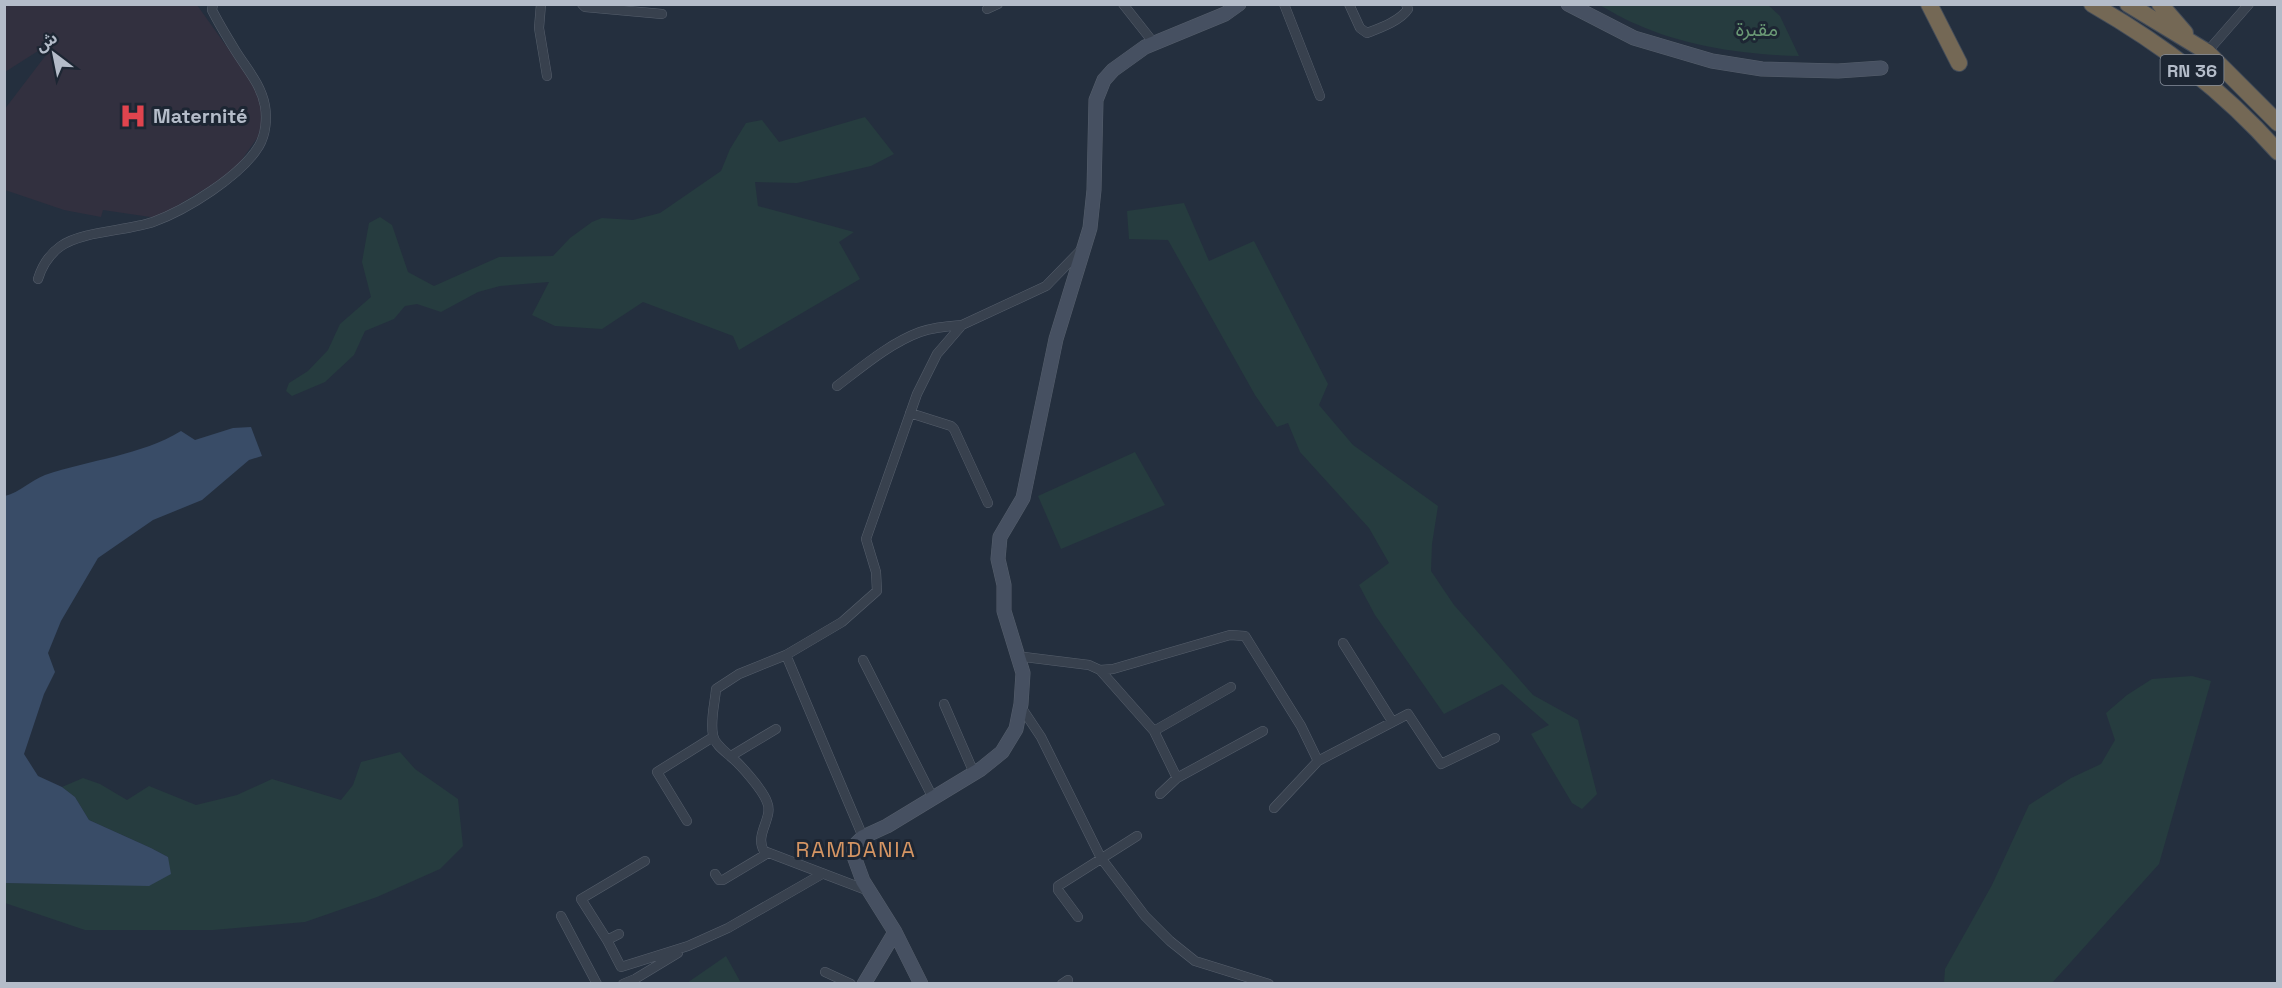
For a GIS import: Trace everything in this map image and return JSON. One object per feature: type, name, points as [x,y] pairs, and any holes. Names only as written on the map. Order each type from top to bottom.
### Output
[{"type":"highway","points":[[1929,4],[1959,63]]},
{"type":"highway","name":"RN 36","points":[[2092,4],[2183,62],[2232,103],[2277,152]]},
{"type":"highway","points":[[2128,4],[2200,47]]},
{"type":"highway","points":[[2160,4],[2277,123]]},
{"type":"street","points":[[38,279],[42,266],[62,245],[77,239],[153,222],[173,213],[211,190],[248,162],[260,144],[266,124],[265,105],[260,90],[212,10],[213,4]]},
{"type":"street","points":[[541,4],[539,28],[547,76]]},
{"type":"street","points":[[582,4],[585,7],[662,14]]},
{"type":"street","points":[[987,9],[998,4]]},
{"type":"street","points":[[1123,4],[1153,42]]},
{"type":"street","points":[[921,984],[895,932],[863,881],[852,851],[853,847],[863,837],[887,826],[974,773],[1002,752],[1016,729],[1021,706],[1023,674],[1004,611],[1004,585],[998,559],[1000,537],[1023,498],[1056,339],[1090,228],[1094,190],[1096,100],[1100,89],[1113,70],[1153,42],[1225,14],[1239,4]]},
{"type":"street","points":[[1284,4],[1320,96]]},
{"type":"street","points":[[1349,4],[1360,28],[1367,33],[1404,14],[1408,9],[1406,4]]},
{"type":"street","points":[[1568,4],[1634,38],[1712,61],[1772,70],[1881,68]]},
{"type":"street","points":[[2200,47],[2249,4]]},
{"type":"street","points":[[837,386],[873,359],[919,332],[962,325],[1046,286],[1084,248]]},
{"type":"street","points":[[869,891],[768,853],[760,843],[768,803],[713,737],[716,689],[739,674],[786,655],[842,622],[878,591],[876,572],[866,538],[910,413],[937,354],[962,325]]},
{"type":"street","points":[[910,413],[954,429],[988,504]]},
{"type":"street","points":[[1100,670],[1113,669],[1230,635],[1245,636],[1301,726],[1318,761]]},
{"type":"street","points":[[1343,643],[1392,721]]},
{"type":"street","points":[[786,655],[863,837]]},
{"type":"street","points":[[1016,656],[1089,665],[1100,670],[1154,731],[1177,778]]},
{"type":"street","points":[[863,660],[933,798]]},
{"type":"street","points":[[1154,731],[1231,687]]},
{"type":"street","points":[[944,704],[974,773]]},
{"type":"street","points":[[1021,706],[1041,737],[1101,858],[1144,916],[1170,942],[1195,961],[1269,984]]},
{"type":"street","points":[[1274,808],[1318,761],[1408,714],[1441,764],[1495,738]]},
{"type":"street","points":[[730,756],[776,729]]},
{"type":"street","points":[[1160,794],[1177,778],[1263,730]]},
{"type":"street","points":[[687,822],[657,772],[713,737]]},
{"type":"street","points":[[1078,917],[1057,887],[1137,836]]},
{"type":"street","points":[[715,874],[719,880],[723,880],[768,853]]},
{"type":"street","points":[[645,861],[581,899],[621,967],[688,946],[728,928],[822,874]]},
{"type":"street","points":[[561,916],[597,984]]},
{"type":"street","points":[[864,984],[895,932]]},
{"type":"street","points":[[607,940],[619,934]]},
{"type":"street","points":[[623,984],[688,946]]},
{"type":"street","points":[[825,972],[851,984]]},
{"type":"shaded area","name":"Maternité","points":[[5,5],[197,5],[252,82],[262,106],[262,122],[258,137],[238,165],[223,178],[157,218],[103,210],[101,217],[64,210],[5,190],[4,110],[46,55],[45,49],[38,51],[5,72]]},
{"type":"green space","name":"مقبرة","points":[[1599,5],[1768,5],[1780,16],[1799,56],[1758,54],[1695,44],[1655,32]]},
{"type":"green space","points":[[865,117],[894,154],[871,166],[797,183],[755,182],[758,206],[854,232],[839,242],[860,279],[739,350],[733,336],[643,302],[602,329],[555,326],[532,315],[549,282],[500,286],[478,292],[441,312],[417,304],[405,306],[394,319],[365,331],[354,355],[325,382],[292,396],[286,391],[289,383],[308,371],[328,350],[340,324],[371,297],[362,262],[369,223],[380,217],[392,225],[408,272],[434,286],[499,257],[553,256],[570,238],[592,222],[602,218],[633,220],[660,213],[721,171],[730,149],[746,123],[762,120],[779,142]]},
{"type":"green space","points":[[1184,203],[1209,261],[1254,241],[1328,384],[1319,405],[1353,445],[1438,506],[1432,544],[1431,571],[1454,605],[1533,695],[1578,720],[1597,794],[1582,809],[1572,803],[1531,734],[1549,725],[1502,684],[1444,714],[1375,615],[1359,585],[1389,563],[1369,528],[1300,452],[1288,423],[1277,427],[1255,395],[1168,240],[1129,239],[1127,211]]},
{"type":"green space","points":[[1135,452],[1165,505],[1061,549],[1038,496]]},
{"type":"green space","points":[[2192,676],[2211,681],[2159,864],[2052,983],[1944,983],[1945,969],[1992,885],[2029,805],[2071,778],[2101,764],[2115,740],[2106,713],[2127,695],[2152,679]]},
{"type":"green space","points":[[400,752],[415,769],[458,799],[463,846],[440,869],[377,897],[305,922],[213,930],[85,930],[5,903],[5,883],[87,884],[168,857],[89,820],[75,797],[62,787],[83,778],[100,784],[127,800],[149,786],[196,805],[237,795],[272,779],[341,800],[353,785],[361,762]]},
{"type":"green space","points":[[726,956],[741,983],[687,983]]},
{"type":"water","points":[[251,427],[262,456],[249,460],[202,500],[153,520],[98,558],[61,621],[48,653],[55,672],[44,694],[24,754],[38,776],[62,787],[75,797],[89,820],[168,857],[171,874],[149,886],[5,883],[5,496],[45,475],[132,452],[181,431],[195,440],[233,428]]},
{"type":"place","name":"Maternité","points":[[133,116]]},
{"type":"district","name":"RAMDANIA","points":[[856,849]]}]
